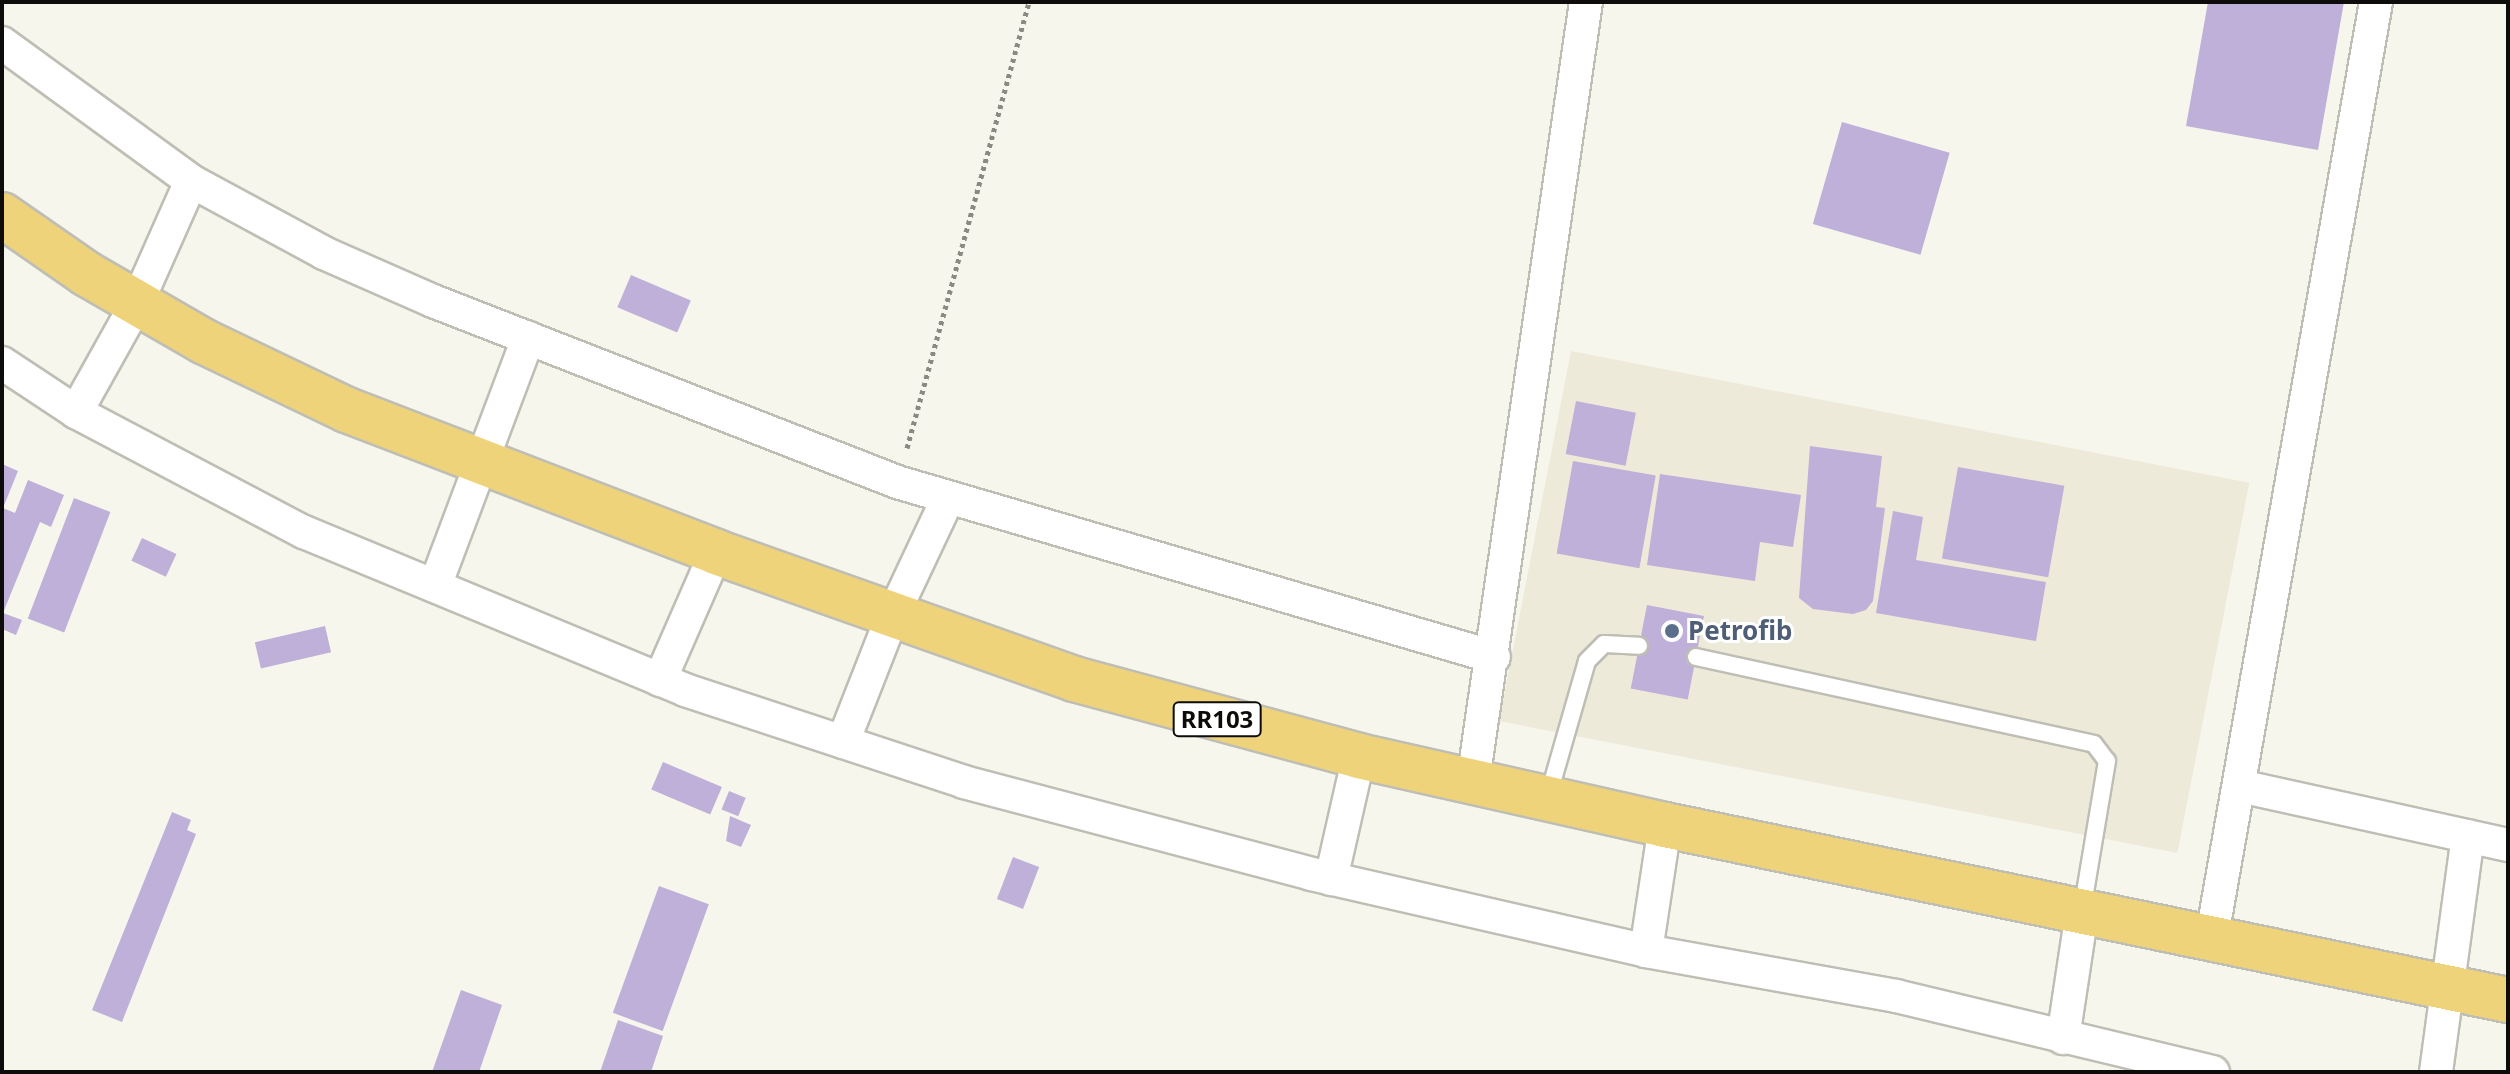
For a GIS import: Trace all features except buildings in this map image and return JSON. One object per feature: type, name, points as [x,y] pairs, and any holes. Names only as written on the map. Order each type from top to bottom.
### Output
[{"type":"main road","name":"RR103","points":[[2,215],[137,303],[277,379],[477,463],[892,617],[1074,679],[1359,756],[1665,825],[2212,936],[2508,1000]]},
{"type":"street","points":[[1473,781],[1494,657],[1586,2]]},
{"type":"street","points":[[2212,936],[2376,2]]},
{"type":"street","points":[[2,43],[191,181],[324,253],[528,338],[897,482],[1494,657]]},
{"type":"street","points":[[76,412],[137,303],[191,181]]},
{"type":"street","points":[[435,586],[477,463],[528,338]]},
{"type":"street","points":[[2,363],[76,412],[304,532],[660,680],[964,782],[1331,879],[1646,951],[1896,996],[2213,1072]]},
{"type":"street","points":[[843,742],[892,617],[948,498]]},
{"type":"street","points":[[660,680],[716,552]]},
{"type":"street","points":[[1331,879],[1359,756]]},
{"type":"street","points":[[2240,786],[2508,845]]},
{"type":"street","points":[[1646,951],[1665,825]]},
{"type":"street","points":[[2436,1072],[2468,836]]},
{"type":"street","points":[[2063,1038],[2082,912]]},
{"type":"lane","points":[[1547,798],[1587,661],[1604,644],[1639,646]]},
{"type":"lane","points":[[1696,657],[2094,744],[2107,761],[2082,912]]},
{"type":"path","points":[[897,482],[1029,2]]},
{"type":"shaded area","points":[[1571,351],[2249,483],[2177,853],[1499,721]]},
{"type":"place","name":"Petrofib","points":[[1672,631]]}]
